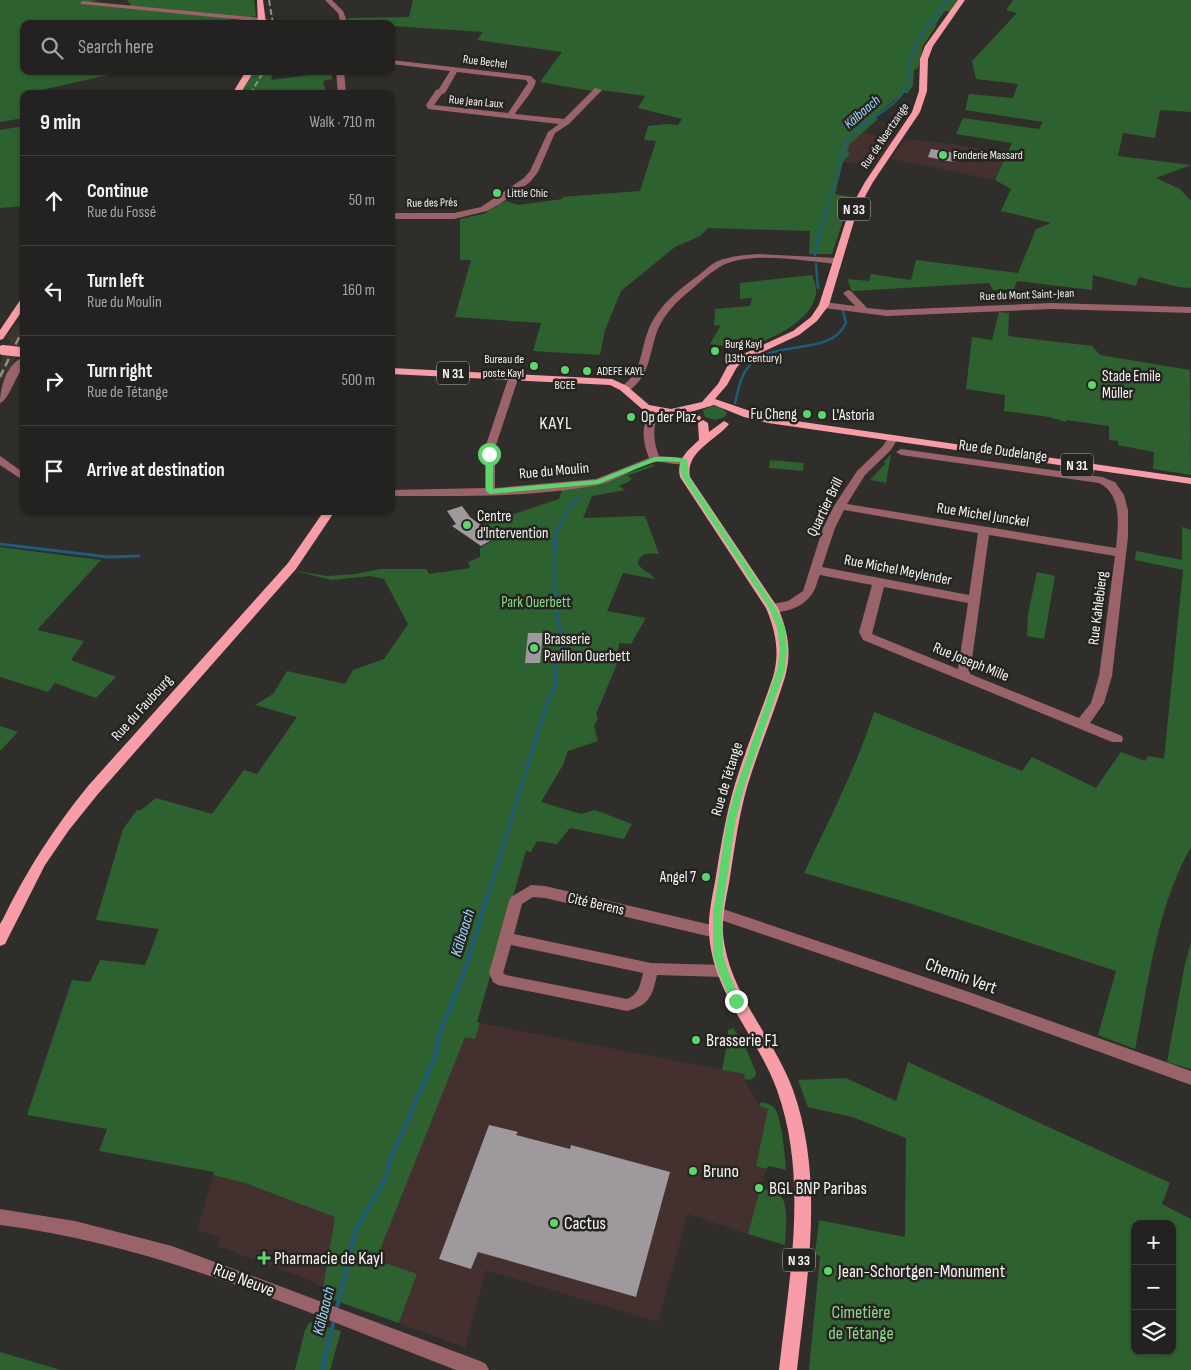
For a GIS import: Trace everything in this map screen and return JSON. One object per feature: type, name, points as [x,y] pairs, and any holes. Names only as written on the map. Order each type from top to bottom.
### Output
[{"type":"main road","points":[[260,0],[262,20]]},
{"type":"main road","name":"Rue de Noertzange","points":[[722,385],[733,366],[742,358],[796,333],[814,319],[824,305],[853,211],[861,194],[909,125],[921,102],[924,59],[929,46],[962,0]]},
{"type":"main road","points":[[238,90],[248,75]]},
{"type":"main road","points":[[0,336],[20,307]]},
{"type":"main road","points":[[2,350],[20,354]]},
{"type":"main road","name":"N 31","points":[[395,371],[612,382],[626,388],[640,403],[655,411],[698,416]]},
{"type":"main road","points":[[685,461],[689,454],[733,417],[722,385]]},
{"type":"main road","name":"N 33","points":[[707,402],[722,385]]},
{"type":"main road","points":[[704,442],[698,416],[707,402]]},
{"type":"main road","name":"Rue de Dudelange","points":[[707,402],[729,406],[768,420]]},
{"type":"main road","name":"Rue de Dudelange","points":[[698,416],[718,425],[727,422],[768,420],[1191,481]]},
{"type":"main road","name":"Rue de Tétange","points":[[685,461],[683,468],[686,477],[772,608],[781,628],[784,650],[781,670],[741,785],[732,819],[717,913],[716,932],[718,954],[723,971],[736,1001],[772,1062],[785,1089],[793,1117],[798,1149],[803,1219],[788,1370]]},
{"type":"main road","name":"Rue du Faubourg","points":[[0,940],[30,876],[63,826],[92,790],[292,566],[327,515]]},
{"type":"street","points":[[328,0],[340,12],[343,20]]},
{"type":"street","points":[[83,3],[243,20]]},
{"type":"street","name":"Rue Bechel","points":[[395,62],[528,78],[532,81],[526,94],[523,95],[510,116]]},
{"type":"street","name":"Rue Jean Laux","points":[[455,69],[442,91],[439,92],[430,105],[431,107],[566,122]]},
{"type":"street","points":[[340,75],[342,90]]},
{"type":"street","name":"Rue des Prés","points":[[395,216],[454,216],[476,211],[497,202],[527,180],[534,172],[552,132],[566,122],[598,90]]},
{"type":"street","points":[[626,388],[637,379],[644,367],[651,334],[661,314],[670,304],[718,264],[726,260],[747,257],[837,260]]},
{"type":"street","points":[[848,293],[864,310]]},
{"type":"street","name":"Rue du Mont Saint-Jean","points":[[824,305],[902,313],[1051,306],[1191,310]]},
{"type":"street","points":[[0,400],[20,360]]},
{"type":"street","points":[[490,491],[490,448],[514,376]]},
{"type":"street","points":[[653,455],[648,424],[655,411]]},
{"type":"street","name":"Quartier Brill","points":[[772,608],[790,606],[801,600],[808,592],[829,528],[840,506],[861,473],[887,448],[893,438]]},
{"type":"street","name":"Rue de Dudelange","points":[[942,458],[944,445]]},
{"type":"street","name":"Rue de Dudelange","points":[[901,452],[1102,480],[1117,490]]},
{"type":"street","name":"Rue du Moulin","points":[[395,493],[490,491],[598,482],[653,455],[685,461]]},
{"type":"street","points":[[0,459],[20,475]]},
{"type":"street","points":[[1058,462],[1058,474]]},
{"type":"street","name":"Rue Kahlebierg","points":[[1082,724],[1098,701],[1105,678],[1123,514],[1117,490]]},
{"type":"street","name":"Rue Michel Junckel","points":[[840,506],[1120,553]]},
{"type":"street","points":[[963,676],[984,530]]},
{"type":"street","name":"Rue Michel Meylender","points":[[816,570],[974,600]]},
{"type":"street","name":"Rue Joseph Mille","points":[[879,582],[865,632],[867,637],[1117,739]]},
{"type":"street","name":"Cité Berens","points":[[651,970],[644,998],[637,1003],[627,1005],[503,981],[498,978],[496,973],[516,901],[530,891],[545,892],[716,932]]},
{"type":"street","name":"Chemin Vert","points":[[717,913],[941,988],[1191,1078]]},
{"type":"street","points":[[506,938],[651,970],[723,971]]},
{"type":"street","name":"Rue Neuve","points":[[0,1217],[76,1229],[154,1248],[196,1262],[480,1370]]},
{"type":"shaded area","points":[[861,132],[895,139],[874,166],[843,162],[851,153],[847,152],[850,144]]},
{"type":"shaded area","points":[[905,139],[953,144],[1007,154],[995,180],[891,159]]},
{"type":"shaded area","points":[[20,322],[20,346],[7,346],[10,341],[6,338],[16,324]]},
{"type":"shaded area","points":[[3,356],[16,356],[6,379],[2,379],[0,384],[0,364]]},
{"type":"shaded area","points":[[480,1023],[745,1074],[744,1079],[759,1106],[769,1109],[756,1166],[766,1169],[748,1234],[688,1214],[658,1322],[486,1270],[465,1348],[399,1323],[417,1275],[376,1260],[465,1036],[475,1038]]},
{"type":"shaded area","points":[[213,1175],[245,1183],[335,1217],[323,1287],[312,1281],[218,1246],[219,1237],[197,1230]]},
{"type":"green space","points":[[0,0],[98,0],[85,3],[132,7],[127,0],[254,0],[256,16],[250,18],[231,18],[231,20],[20,20],[20,75],[108,75],[41,90],[20,90],[20,119],[0,122]]},
{"type":"green space","points":[[413,0],[959,0],[950,12],[945,11],[923,46],[918,68],[914,70],[913,85],[908,93],[903,93],[874,117],[878,119],[850,144],[847,152],[851,153],[843,162],[835,194],[852,197],[832,254],[809,254],[810,231],[708,228],[700,236],[675,247],[621,291],[605,330],[600,355],[533,351],[541,323],[455,317],[471,260],[460,260],[460,219],[483,214],[506,201],[518,205],[563,199],[562,197],[640,191],[656,141],[644,140],[648,126],[678,125],[682,119],[638,108],[645,96],[594,89],[592,91],[540,82],[562,52],[477,40],[483,32],[395,26],[395,20],[348,20],[348,18],[409,17]]},
{"type":"green space","points":[[1013,0],[1191,0],[1191,112],[1160,110],[1155,138],[1123,133],[1118,156],[1191,165],[1156,178],[1180,189],[1191,201],[1191,288],[1178,287],[1139,277],[1136,286],[1093,275],[1092,290],[1017,281],[1014,289],[993,290],[989,283],[852,291],[847,279],[869,281],[871,274],[911,280],[916,260],[1018,273],[1036,229],[1051,223],[1001,211],[1011,189],[995,180],[1012,143],[956,134],[963,118],[1039,129],[1043,122],[965,110],[969,94],[1013,98],[1018,84],[976,79],[972,61],[1017,13],[1006,10]]},
{"type":"green space","points":[[250,75],[273,75],[271,80],[309,75],[332,75],[332,79],[323,81],[325,90],[241,90]]},
{"type":"green space","points":[[20,127],[20,206],[0,208],[0,130]]},
{"type":"green space","points":[[812,275],[816,291],[813,303],[799,321],[777,335],[745,347],[710,344],[721,325],[714,326],[715,309],[750,306],[752,298],[740,299],[740,283]]},
{"type":"green space","points":[[999,312],[1009,313],[1008,336],[1092,346],[1100,355],[1190,370],[1191,475],[1153,469],[1154,452],[1118,445],[1118,441],[1109,440],[1109,426],[1066,420],[1066,422],[1049,417],[1004,411],[1005,395],[966,389],[972,337],[992,340]]},
{"type":"green space","points":[[712,406],[720,407],[727,413],[725,417],[715,420],[705,417],[703,410]]},
{"type":"green space","points":[[891,454],[886,483],[870,480],[885,464],[884,462]]},
{"type":"green space","points":[[770,460],[804,463],[803,471],[769,468]]},
{"type":"green space","name":"Park Ouerbett","points":[[653,464],[654,466],[627,476],[632,478],[630,481],[619,486],[625,490],[592,496],[583,518],[645,516],[659,554],[643,555],[638,563],[641,568],[655,579],[623,573],[607,611],[646,618],[631,644],[619,643],[617,664],[596,714],[598,719],[594,726],[598,741],[568,751],[563,765],[541,802],[581,814],[595,810],[632,824],[624,839],[570,828],[557,844],[537,841],[531,852],[526,851],[477,1022],[480,1023],[475,1039],[465,1037],[376,1260],[417,1274],[399,1323],[328,1298],[323,1287],[335,1217],[245,1183],[213,1175],[214,1172],[99,1151],[107,1129],[27,1115],[72,980],[90,982],[100,960],[145,965],[159,929],[96,920],[123,829],[137,810],[141,810],[156,798],[212,814],[244,770],[257,774],[297,717],[255,705],[273,694],[287,671],[345,684],[353,670],[384,659],[408,624],[384,579],[370,576],[332,580],[295,571],[328,576],[355,574],[380,569],[426,569],[429,574],[470,568],[468,562],[480,557],[480,548],[498,537],[481,525],[559,499],[562,490],[598,484]]},
{"type":"green space","points":[[1182,527],[1191,530],[1191,847],[1169,895],[1162,920],[1155,946],[1135,1049],[1098,1035],[1116,971],[909,903],[804,873],[851,774],[874,712],[1022,771],[1032,757],[1096,788],[1121,752],[1145,761],[1148,756],[1164,759],[1183,570],[1135,560],[1136,551],[1182,560]]},
{"type":"green space","points":[[0,547],[101,560],[37,630],[84,641],[71,660],[116,677],[96,698],[55,683],[48,692],[0,677]]},
{"type":"green space","points":[[1037,572],[1055,576],[1044,639],[1027,636],[1028,614]]},
{"type":"green space","points":[[0,726],[18,732],[0,751]]},
{"type":"green space","points":[[1191,942],[1191,1069],[1167,1062],[1185,964]]},
{"type":"green space","points":[[733,1028],[744,1044],[756,1072],[755,1077],[750,1080],[744,1079],[745,1074],[722,1070],[728,1030]]},
{"type":"green space","name":"Cimetière de Tétange","points":[[908,1062],[1170,1183],[1162,1204],[1191,1219],[1191,1370],[809,1370],[820,1256],[815,1254],[819,1220],[905,1237],[906,1138],[852,1117],[808,1107],[798,1080],[846,1078],[896,1101]]},
{"type":"green space","points":[[761,1102],[769,1104],[775,1109],[780,1121],[786,1170],[769,1166],[766,1169],[756,1166],[768,1109],[759,1106]]},
{"type":"green space","points":[[760,1189],[776,1192],[784,1201],[786,1216],[785,1245],[748,1234]]},
{"type":"green space","points":[[310,1322],[341,1331],[330,1370],[295,1370],[305,1330]]},
{"type":"green space","points":[[0,1352],[61,1370],[0,1370]]},
{"type":"building","name":"Fonderie Massard","points":[[931,149],[960,154],[955,162],[948,161],[928,157]]},
{"type":"building","name":"Centre d'Intervention","points":[[462,506],[470,517],[497,537],[481,546],[452,526],[456,524],[447,511]]},
{"type":"building","name":"Brasserie Pavillon Ouerbett","points":[[528,633],[543,633],[540,663],[525,663]]},
{"type":"building","name":"Cactus","points":[[489,1125],[518,1132],[516,1135],[570,1149],[571,1145],[670,1172],[636,1297],[478,1252],[471,1269],[439,1259]]},
{"type":"waterway","name":"Kälbaach","points":[[820,232],[847,141],[860,127],[899,98],[905,90],[915,47],[927,26],[948,0]]},
{"type":"waterway","name":"Kälbaach","points":[[815,255],[820,231]]},
{"type":"waterway","name":"Kälbaach","points":[[816,264],[818,288]]},
{"type":"waterway","name":"Kälbaach","points":[[735,403],[740,382],[746,370],[756,360],[769,353],[827,341],[838,334],[846,323],[843,311]]},
{"type":"waterway","name":"Kälbaach","points":[[560,526],[571,505],[580,497]]},
{"type":"waterway","name":"Kälbaach","points":[[487,898],[547,703],[556,683],[555,667],[564,649],[556,611],[554,565],[556,533],[561,524]]},
{"type":"waterway","points":[[0,544],[108,557],[139,556]]},
{"type":"waterway","name":"Kälbaach","points":[[336,1311],[356,1229],[388,1174],[387,1167],[436,1055],[439,1034],[463,976],[487,897]]},
{"type":"waterway","name":"Kälbaach","points":[[322,1370],[334,1320]]},
{"type":"railway","points":[[269,0],[272,20]]},
{"type":"railway","points":[[252,90],[262,75]]},
{"type":"railway","points":[[0,377],[20,335]]},
{"type":"place","name":"Fonderie Massard","points":[[943,155]]},
{"type":"place","name":"Little Chic","points":[[497,193]]},
{"type":"place","name":"Burg Kayl (13th century)","points":[[715,351]]},
{"type":"place","name":"Bureau de poste Kayl","points":[[534,366]]},
{"type":"place","name":"BCEE","points":[[565,370]]},
{"type":"place","name":"ADEFE KAYL","points":[[587,371]]},
{"type":"place","name":"Stade Emile Müller","points":[[1092,385]]},
{"type":"place","name":"Fu Cheng","points":[[807,414]]},
{"type":"place","name":"L'Astoria","points":[[822,415]]},
{"type":"place","name":"Op der Plaz","points":[[631,417]]},
{"type":"place","name":"Centre d'Intervention","points":[[467,525]]},
{"type":"place","name":"Brasserie Pavillon Ouerbett","points":[[534,648]]},
{"type":"place","name":"Angel 7","points":[[706,877]]},
{"type":"place","name":"Brasserie F1","points":[[696,1040]]},
{"type":"place","name":"Bruno","points":[[693,1171]]},
{"type":"place","name":"BGL BNP Paribas","points":[[759,1188]]},
{"type":"place","name":"Cactus","points":[[554,1223]]},
{"type":"place","name":"Pharmacie de Kayl","points":[[264,1258]]},
{"type":"place","name":"Jean-Schortgen-Monument","points":[[828,1271]]},
{"type":"district","name":"KAYL","points":[[556,423]]},
{"type":"route","points":[[489,454],[490,491],[569,486],[598,482],[655,459],[665,458],[685,461],[683,468],[686,477],[772,608],[781,628],[784,650],[781,670],[741,785],[732,819],[717,913],[718,954],[736,1001]]}]
